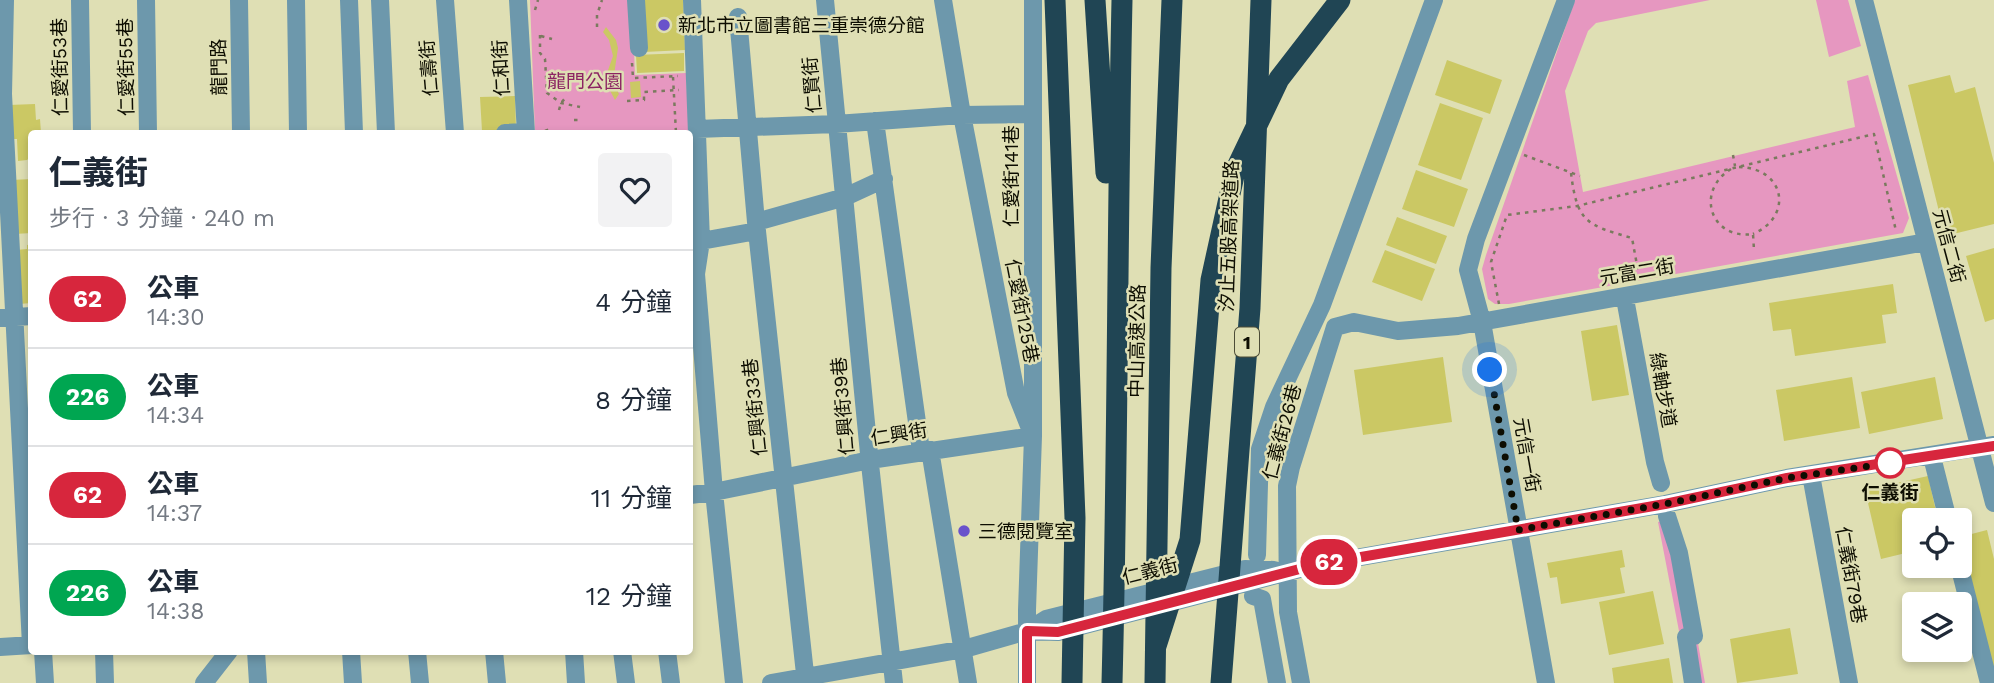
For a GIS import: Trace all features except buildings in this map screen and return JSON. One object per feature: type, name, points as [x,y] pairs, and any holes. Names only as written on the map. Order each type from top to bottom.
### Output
[{"type":"highway","points":[[1055,0],[1075,518],[1072,683]]},
{"type":"highway","points":[[1095,0],[1116,347]]},
{"type":"highway","name":"中山高速公路","points":[[1112,683],[1122,0]]},
{"type":"highway","name":"中山高速公路","points":[[1155,683],[1161,268],[1172,0]]},
{"type":"highway","name":"汐止五股高架道路","points":[[1222,683],[1250,308],[1261,0]]},
{"type":"highway","points":[[1157,640],[1190,540],[1211,280],[1234,171],[1279,79],[1340,0]]},
{"type":"street","points":[[5,0],[3,94],[28,579]]},
{"type":"street","name":"仁愛街53巷","points":[[80,0],[82,130]]},
{"type":"street","name":"仁愛街55巷","points":[[146,0],[148,130]]},
{"type":"street","name":"龍門路","points":[[239,0],[241,130]]},
{"type":"street","points":[[296,0],[298,130]]},
{"type":"street","points":[[349,0],[354,130]]},
{"type":"street","points":[[380,0],[386,130]]},
{"type":"street","name":"仁壽街","points":[[445,0],[455,130]]},
{"type":"street","name":"仁和街","points":[[518,0],[526,130]]},
{"type":"street","points":[[636,0],[639,48]]},
{"type":"street","points":[[692,0],[697,130],[694,160],[695,223],[701,241],[693,274],[734,683]]},
{"type":"street","name":"仁賢街","points":[[825,0],[836,124]]},
{"type":"street","name":"仁愛街125巷","points":[[943,0],[962,115],[1016,393],[1033,436],[1027,683]]},
{"type":"street","name":"仁愛街141巷","points":[[1033,0],[1033,436]]},
{"type":"street","points":[[1257,555],[1260,449],[1274,407],[1322,305],[1434,0]]},
{"type":"street","name":"元信一街","points":[[1546,683],[1482,322],[1468,270],[1476,239],[1566,0]]},
{"type":"street","name":"元信二街","points":[[1864,0],[1926,242],[1987,447],[1994,503]]},
{"type":"street","name":"仁興街33巷","points":[[738,17],[757,227],[806,679]]},
{"type":"street","points":[[697,130],[962,115],[1031,114]]},
{"type":"street","points":[[875,121],[926,451],[964,649],[968,683]]},
{"type":"street","name":"仁興街39巷","points":[[836,124],[894,683]]},
{"type":"street","points":[[701,241],[757,227],[845,197],[884,178]]},
{"type":"street","name":"元富二街","points":[[1354,322],[1398,331],[1458,326],[1926,242]]},
{"type":"street","name":"綠軸步道","points":[[1626,304],[1661,483]]},
{"type":"street","name":"仁義街26巷","points":[[1287,570],[1287,486],[1291,467],[1335,327],[1354,322]]},
{"type":"street","name":"仁興街","points":[[693,495],[870,460],[1033,436]]},
{"type":"street","name":"仁義街","points":[[771,683],[806,679],[964,649],[1027,631],[1046,619],[1245,569],[1287,570],[1811,475],[1987,447]]},
{"type":"street","points":[[1932,457],[1945,508]]},
{"type":"street","name":"仁義街79巷","points":[[1811,475],[1849,683]]},
{"type":"street","points":[[1667,516],[1679,553],[1694,636],[1686,637],[1693,683]]},
{"type":"street","points":[[1287,570],[1288,612],[1301,683]]},
{"type":"street","points":[[1962,578],[1989,683]]},
{"type":"street","points":[[1253,596],[1262,599],[1277,683]]},
{"type":"street","points":[[0,647],[28,645]]},
{"type":"street","points":[[43,655],[45,683]]},
{"type":"street","points":[[104,655],[105,683]]},
{"type":"street","points":[[205,683],[226,655]]},
{"type":"street","points":[[256,655],[258,683]]},
{"type":"street","points":[[351,655],[353,683]]},
{"type":"street","points":[[417,655],[419,683]]},
{"type":"street","points":[[494,655],[497,683]]},
{"type":"street","points":[[574,655],[576,683]]},
{"type":"street","points":[[622,655],[626,683]]},
{"type":"street","points":[[668,655],[671,683]]},
{"type":"path","points":[[535,19],[538,0]]},
{"type":"path","points":[[597,27],[597,15],[602,0]]},
{"type":"path","points":[[535,28],[540,35],[540,53],[545,59],[547,93],[561,103],[580,107]]},
{"type":"path","points":[[540,35],[552,39]]},
{"type":"path","points":[[673,76],[676,130]]},
{"type":"path","points":[[627,101],[644,100],[644,92],[696,89]]},
{"type":"path","points":[[559,110],[567,96]]},
{"type":"path","points":[[574,120],[582,120]]},
{"type":"path","points":[[1500,307],[1491,262],[1507,215],[1577,206],[1874,134],[1898,238]]},
{"type":"path","points":[[1518,152],[1580,176]]},
{"type":"path","points":[[1733,155],[1735,166]]},
{"type":"path","points":[[1735,166],[1750,167],[1766,174],[1774,181],[1778,192],[1779,204],[1774,218],[1766,228],[1753,234],[1732,233],[1722,227],[1712,213],[1710,203],[1714,186],[1721,175],[1735,166]]},
{"type":"path","points":[[1571,173],[1577,206],[1586,219],[1596,228],[1632,237],[1641,284]]},
{"type":"path","points":[[1753,234],[1754,250]]},
{"type":"green space","name":"龍門公園","points":[[530,0],[632,0],[635,75],[686,73],[689,130],[535,130]]},
{"type":"green space","points":[[1575,0],[1710,0],[1596,23],[1588,31],[1565,91],[1583,192],[1855,127],[1847,81],[1868,75],[1909,218],[1903,233],[1509,304],[1495,304],[1488,299],[1482,269]]},
{"type":"green space","points":[[1816,0],[1848,0],[1861,46],[1829,57]]},
{"type":"green space","points":[[1676,518],[1705,683],[1689,683],[1658,522]]},
{"type":"bus line","name":"62","points":[[1027,683],[1027,631],[1058,632],[1244,584],[1287,570],[1665,504],[1787,478],[1994,446]]},
{"type":"place","name":"新北市立圖書館三重崇德分館","points":[[664,25]]},
{"type":"place","name":"仁義街","points":[[1890,463]]},
{"type":"place","name":"三德閱覽室","points":[[964,531]]},
{"type":"route","points":[[1490,370],[1518,530],[1665,504],[1787,478],[1890,463]]}]
